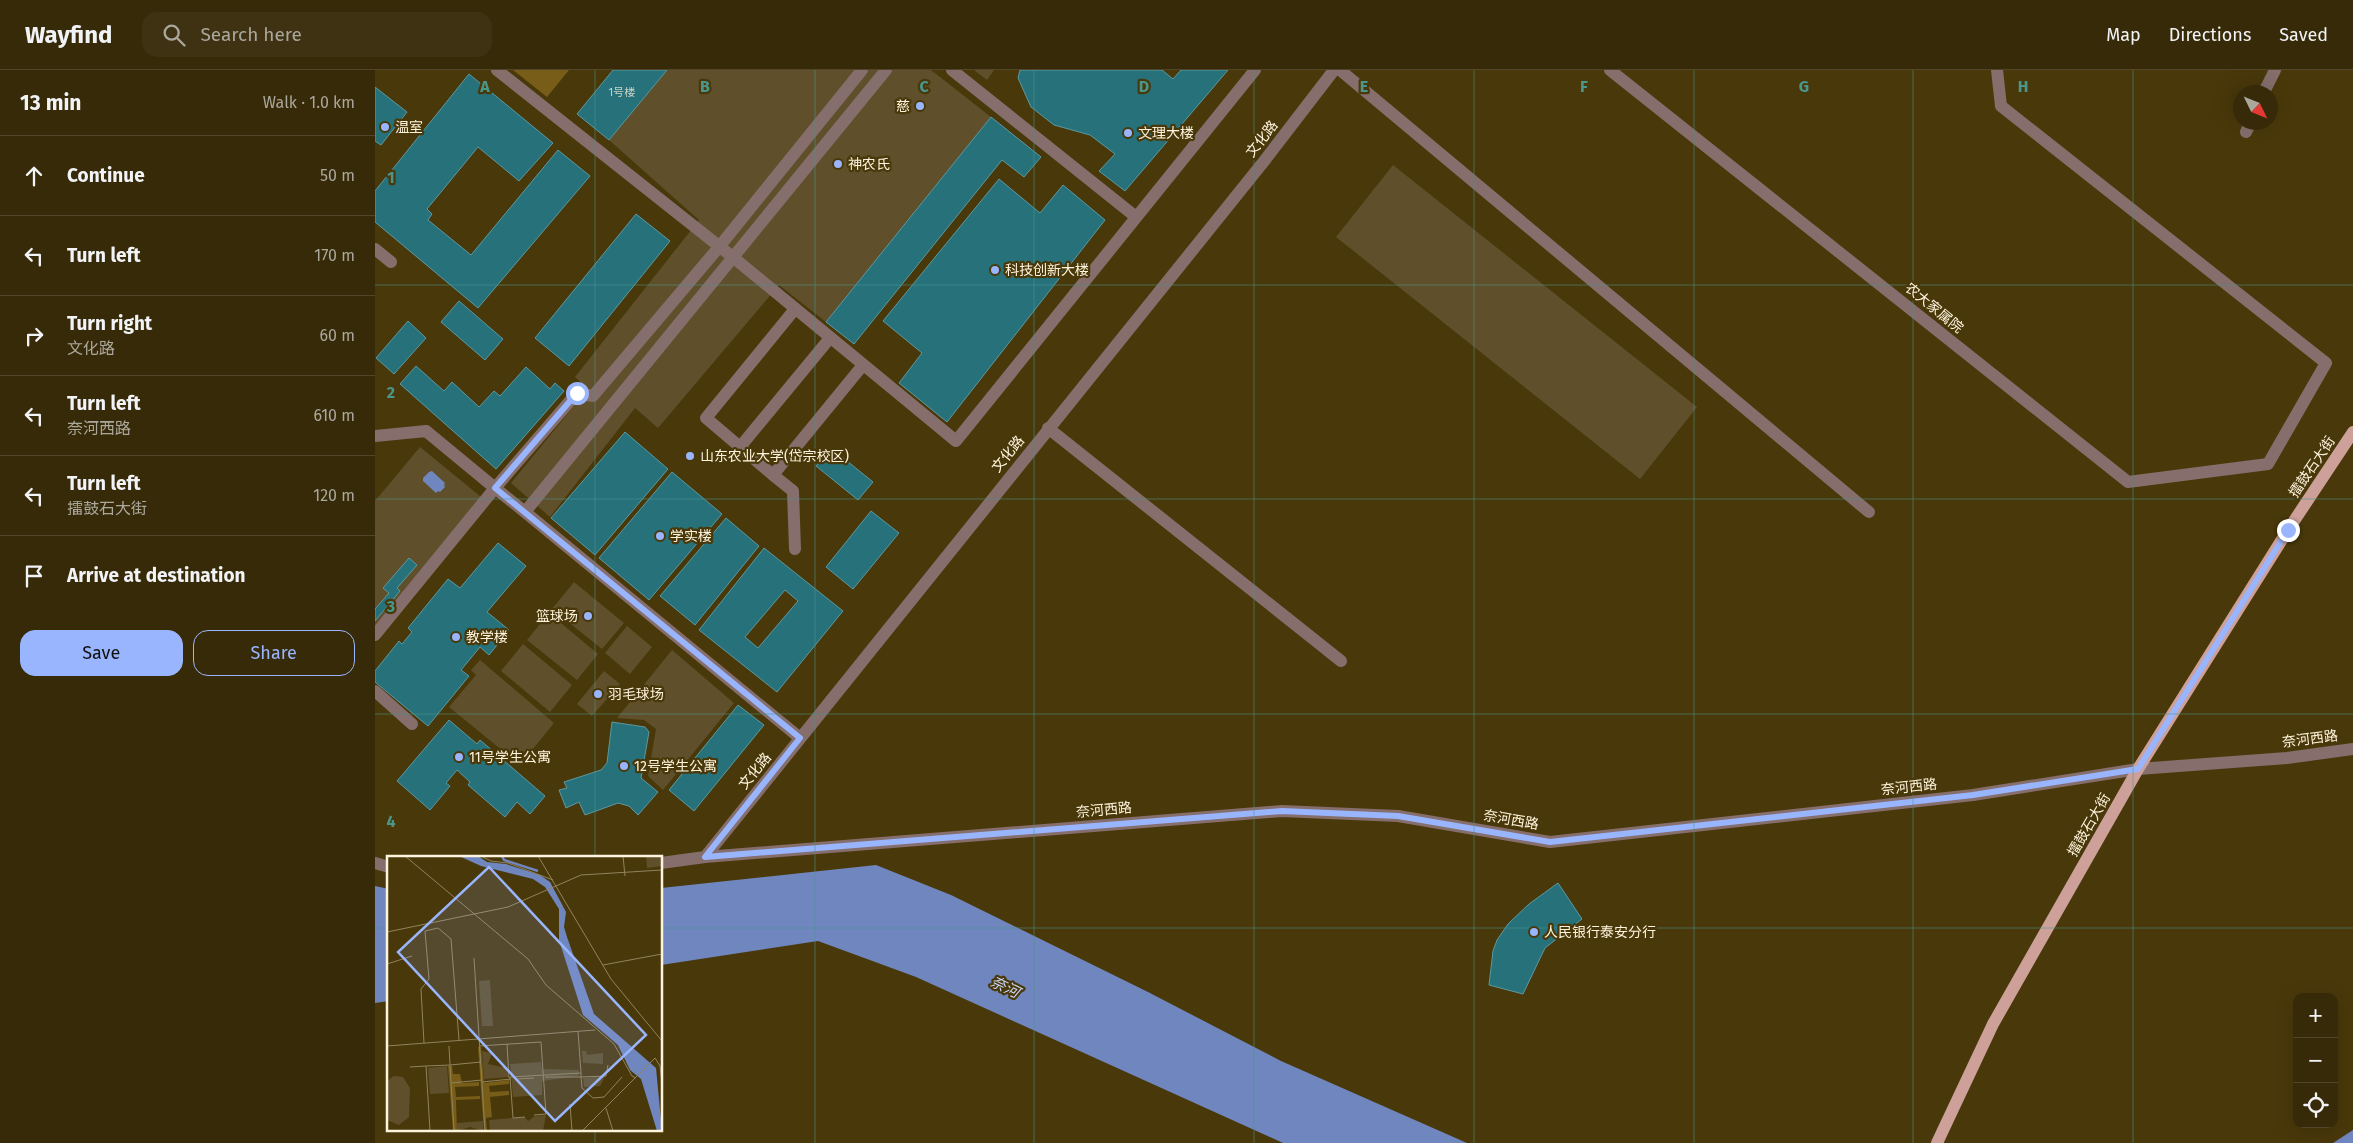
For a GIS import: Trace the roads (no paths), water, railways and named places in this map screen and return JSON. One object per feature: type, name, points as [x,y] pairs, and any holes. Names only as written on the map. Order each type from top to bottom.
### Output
[{"type":"main road","name":"擂鼓石大街","points":[[1937,1143],[1993,1024],[2138,769],[2288,530],[2353,432]]},
{"type":"street","points":[[497,70],[734,258],[956,441],[1255,70]]},
{"type":"street","points":[[375,635],[495,488],[577,393],[593,396],[719,247],[862,70]]},
{"type":"street","points":[[525,512],[886,70]]},
{"type":"street","points":[[952,70],[1136,218]]},
{"type":"street","name":"文化路","points":[[705,857],[1265,160],[1334,70]]},
{"type":"street","points":[[1340,70],[1869,512]]},
{"type":"street","name":"农大家属院","points":[[1610,70],[2128,482],[2268,464],[2326,363],[2001,106],[1997,70]]},
{"type":"street","points":[[2268,85],[2275,70]]},
{"type":"street","points":[[375,249],[391,262]]},
{"type":"street","points":[[795,309],[706,418],[793,491],[795,549]]},
{"type":"street","points":[[740,447],[830,338]]},
{"type":"street","points":[[773,475],[863,365]]},
{"type":"street","points":[[1049,428],[1341,661]]},
{"type":"street","points":[[375,436],[426,431],[800,738]]},
{"type":"street","points":[[375,691],[412,724]]},
{"type":"street","name":"奈河西路","points":[[663,864],[705,857],[1282,811],[1398,816],[1550,842],[1973,795],[2138,769],[2287,758],[2353,749]]},
{"type":"water","points":[[432,471],[445,483],[445,487],[440,492],[436,493],[423,481],[423,478]]},
{"type":"water","name":"奈河","points":[[876,865],[951,895],[1148,992],[1281,1061],[1467,1143],[1283,1143],[916,977],[818,941],[663,965],[663,888]]},
{"type":"water","points":[[375,886],[387,889],[387,1001],[375,1003]]},
{"type":"water","points":[[2353,1130],[2353,1143],[2333,1143]]},
{"type":"place","name":"慈","points":[[920,106]]},
{"type":"place","name":"温室","points":[[385,127]]},
{"type":"place","name":"文理大楼","points":[[1128,133]]},
{"type":"place","name":"神农氏","points":[[838,164]]},
{"type":"place","name":"科技创新大楼","points":[[995,270]]},
{"type":"place","name":"山东农业大学(岱宗校区)","points":[[690,456]]},
{"type":"place","name":"学实楼","points":[[660,536]]},
{"type":"place","name":"篮球场","points":[[588,616]]},
{"type":"place","name":"教学楼","points":[[456,637]]},
{"type":"place","name":"羽毛球场","points":[[598,694]]},
{"type":"place","name":"11号学生公寓","points":[[459,757]]},
{"type":"place","name":"12号学生公寓","points":[[624,766]]},
{"type":"place","name":"人民银行泰安分行","points":[[1534,932]]}]
